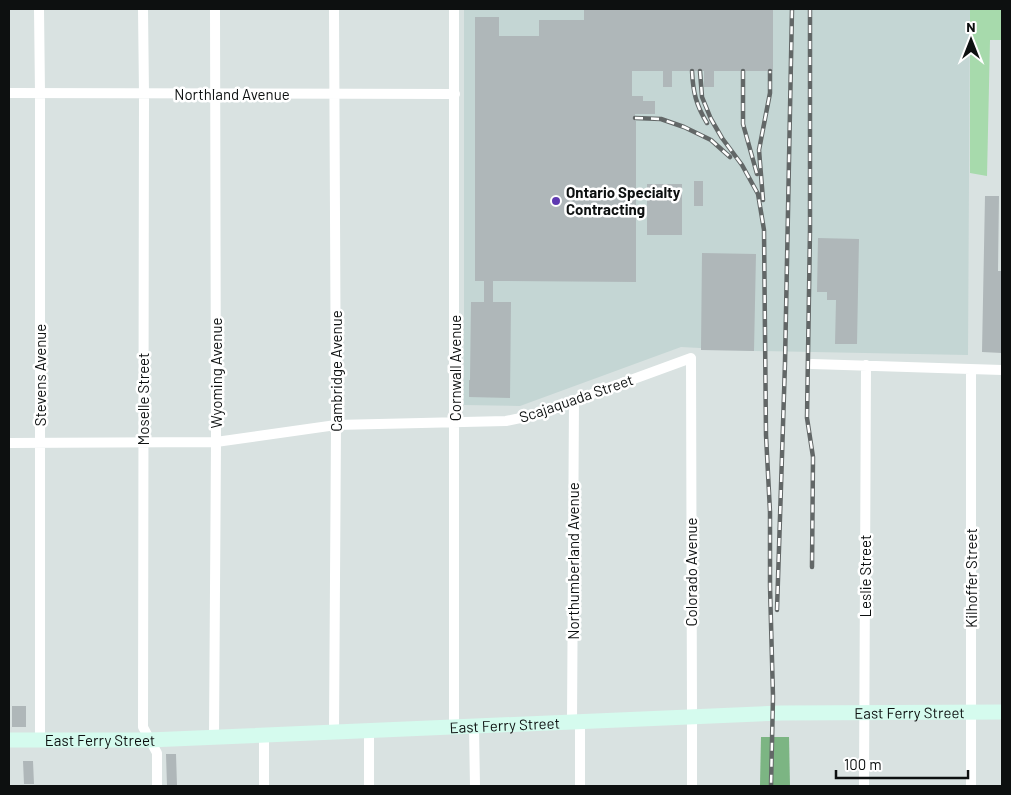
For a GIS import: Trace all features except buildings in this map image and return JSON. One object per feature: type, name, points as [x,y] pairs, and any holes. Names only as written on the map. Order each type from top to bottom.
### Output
[{"type":"street","name":"Stevens Avenue","points":[[39,9],[40,741]]},
{"type":"street","name":"Moselle Street","points":[[143,9],[143,727],[157,753],[157,786]]},
{"type":"street","name":"Wyoming Avenue","points":[[214,737],[216,442],[215,9]]},
{"type":"street","name":"Cambridge Avenue","points":[[334,9],[336,425],[334,732]]},
{"type":"street","name":"Cornwall Avenue","points":[[454,9],[454,727]]},
{"type":"street","name":"Northland Avenue","points":[[9,93],[454,94]]},
{"type":"street","name":"Scajaquada Street","points":[[9,443],[216,442],[336,425],[506,421],[526,418],[691,358]]},
{"type":"street","name":"Colorado Avenue","points":[[691,358],[692,786]]},
{"type":"street","points":[[812,364],[1002,370]]},
{"type":"street","name":"Leslie Street","points":[[864,786],[866,365]]},
{"type":"street","name":"Kilhoffer Street","points":[[971,786],[972,370]]},
{"type":"street","name":"Northumberland Avenue","points":[[574,401],[576,722],[580,786]]},
{"type":"street","name":"East Ferry Street","points":[[9,740],[149,740],[781,713],[1002,712]]},
{"type":"street","points":[[474,726],[475,786]]},
{"type":"street","points":[[369,731],[369,786]]},
{"type":"street","points":[[264,735],[264,786]]},
{"type":"shaded area","points":[[464,9],[970,9],[968,355],[756,351],[681,347],[520,406],[464,405]]},
{"type":"green space","points":[[970,9],[1002,9],[1002,40],[990,40],[987,176],[970,173]]},
{"type":"green space","points":[[761,737],[789,737],[790,786],[760,786]]},
{"type":"railway","points":[[777,610],[785,363],[792,9]]},
{"type":"railway","points":[[810,9],[810,230],[807,418],[813,457],[812,567]]},
{"type":"railway","points":[[692,71],[696,98],[707,123]]},
{"type":"railway","points":[[700,71],[702,97],[711,119],[742,165],[758,194],[764,230],[766,435],[770,512],[773,697],[771,786]]},
{"type":"railway","points":[[743,71],[743,124],[757,174]]},
{"type":"railway","points":[[763,200],[759,150],[770,93],[770,71]]},
{"type":"railway","points":[[635,118],[661,119],[684,127],[711,140],[730,157]]},
{"type":"place","name":"Ontario Specialty Contracting","points":[[556,201]]}]
